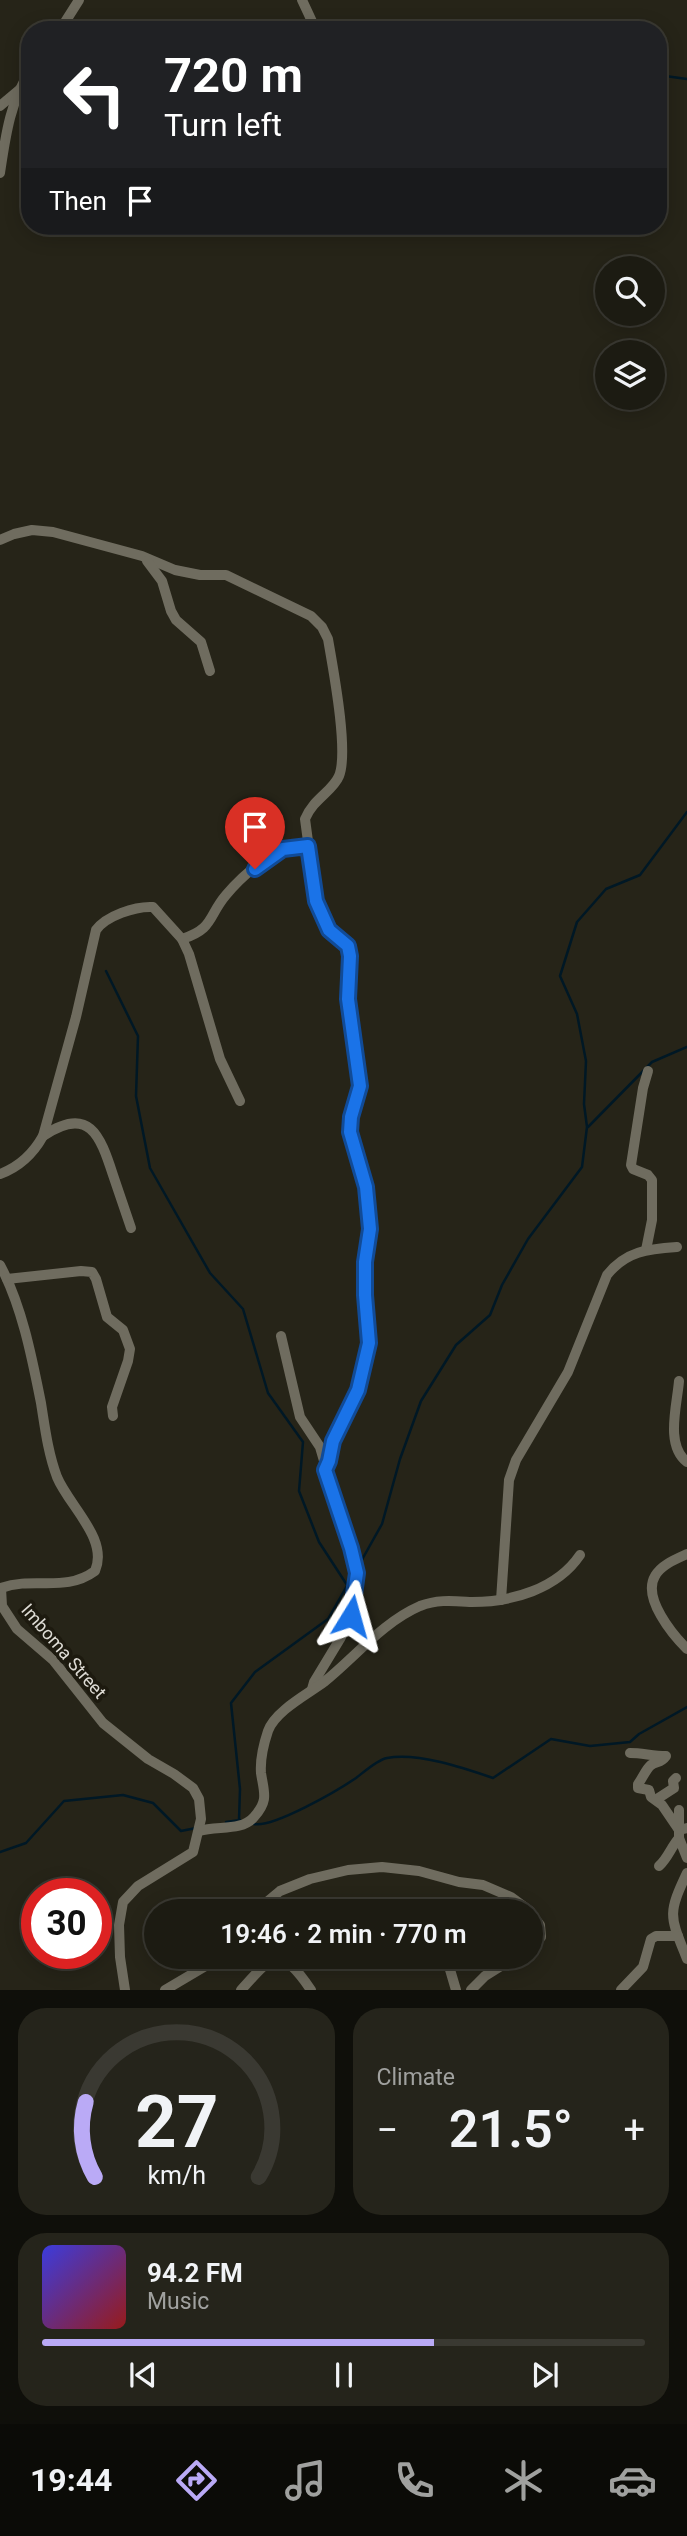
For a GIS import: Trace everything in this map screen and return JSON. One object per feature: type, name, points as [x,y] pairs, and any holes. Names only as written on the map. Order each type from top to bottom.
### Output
[{"type":"street","points":[[66,21],[79,0]]},
{"type":"street","points":[[302,0],[312,21]]},
{"type":"street","points":[[0,173],[6,136],[21,87]]},
{"type":"street","points":[[0,106],[19,90]]},
{"type":"street","points":[[0,540],[32,530],[53,532],[142,556],[176,570],[200,575],[226,575],[311,616],[328,639],[343,756],[338,778],[310,806],[305,819],[316,901],[329,930],[348,946],[350,956],[348,999],[360,1086],[351,1117],[350,1132],[366,1187],[370,1229],[365,1262],[369,1343],[358,1390],[336,1434],[325,1470]]},
{"type":"street","points":[[142,556],[162,581],[176,620],[201,642],[209,671]]},
{"type":"street","points":[[182,939],[203,930],[225,896],[272,856],[283,849],[308,846]]},
{"type":"street","points":[[0,1174],[20,1164],[36,1149],[43,1136],[76,1017],[96,930],[101,923],[138,908],[153,907],[182,939],[196,974],[220,1059],[240,1101]]},
{"type":"street","points":[[646,1250],[652,1220],[652,1180],[648,1175],[637,1172],[631,1165],[643,1087],[648,1072]]},
{"type":"street","points":[[43,1136],[56,1128],[76,1123],[97,1134],[131,1228]]},
{"type":"street","points":[[501,1600],[509,1480],[516,1460],[568,1372],[607,1275],[617,1263],[628,1256],[646,1250],[677,1247]]},
{"type":"street","name":"Imboma Street","points":[[0,1265],[24,1331],[52,1464],[61,1488],[97,1542],[100,1554],[95,1571],[84,1579],[70,1583],[1,1587],[2,1606],[17,1629],[53,1660],[103,1723],[148,1759],[192,1788],[199,1799],[200,1826]]},
{"type":"street","points":[[7,1279],[92,1272],[107,1317],[123,1330],[130,1349],[112,1407],[113,1416]]},
{"type":"street","points":[[281,1336],[300,1417],[320,1447],[357,1573],[351,1616],[312,1689]]},
{"type":"street","points":[[680,1381],[674,1443],[680,1457],[687,1462]]},
{"type":"street","points":[[687,1554],[669,1563],[659,1572],[652,1587],[659,1613],[675,1637],[687,1649]]},
{"type":"street","points":[[125,1990],[119,1925],[123,1902],[138,1886],[188,1857],[193,1852],[200,1826],[236,1826],[249,1821],[266,1794],[262,1761],[269,1727],[389,1626],[422,1605],[437,1601],[501,1600],[542,1588],[575,1563],[580,1555]]},
{"type":"street","points":[[630,1753],[666,1756],[652,1765],[638,1788],[649,1790],[651,1797],[657,1799],[682,1832]]},
{"type":"street","points":[[657,1799],[676,1786],[673,1781],[676,1778]]},
{"type":"street","points":[[679,1810],[687,1858]]},
{"type":"street","points":[[659,1866],[682,1832]]},
{"type":"street","points":[[270,1899],[280,1891],[310,1879],[348,1870],[382,1867],[419,1871],[459,1882],[483,1885],[515,1899]]},
{"type":"street","points":[[687,1873],[674,1900],[672,1912],[687,1959]]},
{"type":"street","points":[[621,1990],[643,1967],[651,1939],[678,1936]]},
{"type":"street","points":[[241,1990],[273,1959],[287,1963],[302,1976],[311,1990]]},
{"type":"street","points":[[165,1990],[201,1969]]},
{"type":"street","points":[[450,1969],[456,1990]]},
{"type":"street","points":[[471,1990],[496,1969]]},
{"type":"waterway","points":[[667,76],[687,79]]},
{"type":"waterway","points":[[359,1565],[382,1524],[400,1459],[421,1401],[456,1345],[490,1315],[502,1285],[528,1239],[582,1167],[587,1127],[584,1104],[586,1061],[577,1014],[560,976],[577,922],[606,889],[640,875],[687,812]]},
{"type":"waterway","points":[[106,971],[138,1036],[136,1096],[150,1168],[210,1273],[243,1309],[268,1393],[303,1442],[299,1491],[319,1542],[347,1585]]},
{"type":"waterway","points":[[588,1127],[652,1062],[687,1047]]},
{"type":"waterway","points":[[239,1820],[240,1789],[231,1703],[255,1672],[328,1619],[352,1577]]},
{"type":"waterway","points":[[254,1824],[263,1824],[305,1807],[383,1759],[426,1759],[493,1778],[551,1739],[590,1746],[630,1742],[639,1734],[687,1707]]},
{"type":"waterway","points":[[0,1852],[26,1843],[64,1801],[123,1795],[153,1803],[181,1831],[196,1828]]},
{"type":"waterway","points":[[226,1822],[240,1820]]},
{"type":"route","points":[[255,869],[283,849],[308,846],[316,901],[329,930],[348,946],[350,956],[348,999],[360,1086],[351,1117],[350,1132],[366,1187],[370,1229],[365,1262],[369,1343],[358,1390],[333,1441],[325,1470],[357,1573],[351,1616]]}]
